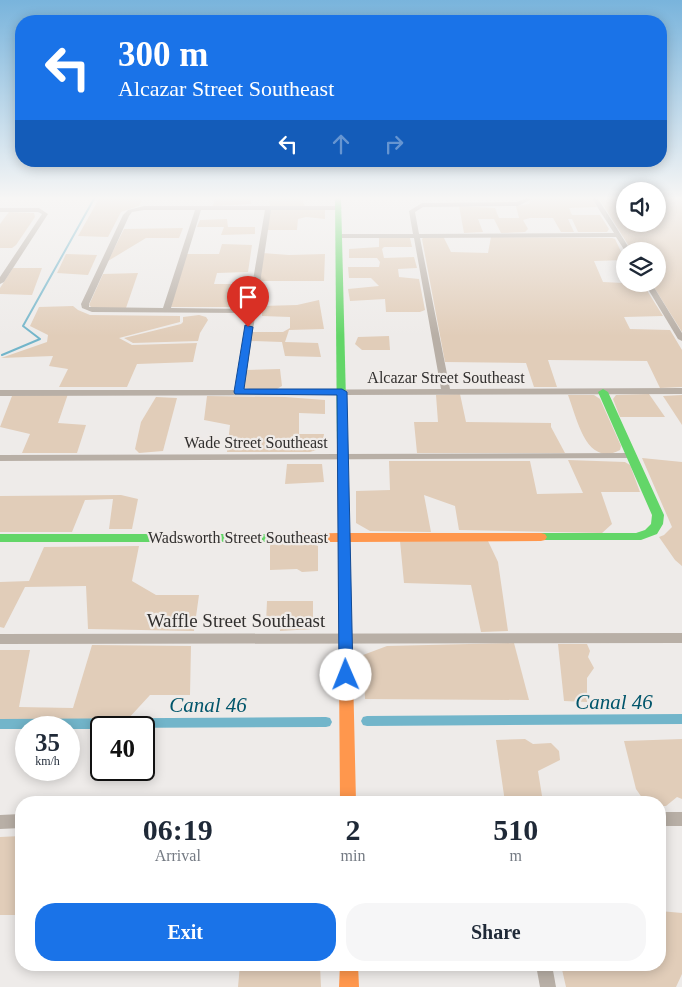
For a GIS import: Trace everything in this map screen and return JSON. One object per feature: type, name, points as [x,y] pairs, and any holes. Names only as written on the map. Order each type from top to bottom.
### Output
[{"type":"street","points":[[0,282],[26,243]]},
{"type":"street","points":[[113,243],[85,304],[86,308],[92,310],[251,311]]},
{"type":"street","points":[[166,310],[188,243]]},
{"type":"street","points":[[239,392],[262,243]]},
{"type":"street","points":[[340,243],[348,796]]},
{"type":"street","points":[[418,243],[446,391]]},
{"type":"street","points":[[653,292],[682,339]]},
{"type":"street","name":"Alcazar Street Southeast","points":[[0,392],[682,391]]},
{"type":"street","points":[[603,392],[632,456]]},
{"type":"street","name":"Wade Street Southeast","points":[[0,458],[632,456]]},
{"type":"street","name":"Wadsworth Street Southeast","points":[[0,538],[636,537],[647,535],[655,530],[659,524],[658,516],[632,456]]},
{"type":"street","name":"Waffle Street Southeast","points":[[0,639],[682,638]]},
{"type":"street","points":[[666,819],[682,818]]},
{"type":"street","points":[[0,822],[15,821]]},
{"type":"street","points":[[349,971],[349,987]]},
{"type":"street","points":[[545,971],[548,987]]},
{"type":"shaded area","points":[[0,243],[17,243],[12,248],[0,248]]},
{"type":"shaded area","points":[[117,243],[138,243],[108,261]]},
{"type":"shaded area","points":[[379,243],[411,243],[412,247],[384,247],[382,249],[384,258],[414,257],[417,268],[398,269],[399,277],[419,279],[425,310],[420,312],[386,312],[385,299],[350,301],[348,289],[379,286],[371,278],[349,278],[348,267],[379,267],[380,262],[377,258],[349,258],[349,249],[379,247]]},
{"type":"shaded area","points":[[423,243],[447,243],[451,252],[488,253],[490,243],[616,243],[616,260],[594,261],[603,282],[616,283],[616,292],[648,292],[663,316],[624,317],[630,329],[670,330],[682,350],[682,387],[660,388],[647,361],[548,360],[557,387],[534,387],[526,363],[445,362]]},
{"type":"shaded area","points":[[666,243],[682,243],[682,332],[657,292],[666,292]]},
{"type":"shaded area","points":[[222,244],[252,245],[248,272],[217,273],[214,284],[246,284],[242,305],[236,307],[171,307],[186,254],[219,254]]},
{"type":"shaded area","points":[[262,253],[289,255],[325,254],[324,281],[258,281]]},
{"type":"shaded area","points":[[66,254],[97,255],[88,275],[57,273]]},
{"type":"shaded area","points":[[13,268],[42,268],[32,295],[0,294],[0,288]]},
{"type":"shaded area","points":[[138,273],[126,308],[92,308],[89,305],[103,274]]},
{"type":"shaded area","points":[[319,300],[324,329],[289,330],[285,342],[318,343],[321,357],[285,356],[282,342],[251,341],[251,332],[283,332],[290,328],[290,317],[262,316],[262,306],[297,305]]},
{"type":"shaded area","points":[[73,306],[90,315],[180,316],[180,322],[119,338],[132,345],[197,343],[193,362],[137,364],[127,387],[59,387],[68,369],[49,366],[53,356],[1,358],[47,342],[48,335],[30,326],[39,307]]},
{"type":"shaded area","points":[[199,315],[206,317],[208,320],[200,333],[198,341],[133,343],[124,338],[181,324],[183,317]]},
{"type":"shaded area","points":[[389,336],[390,350],[362,350],[355,344],[358,337]]},
{"type":"shaded area","points":[[280,369],[282,386],[278,388],[263,391],[243,387],[245,370]]},
{"type":"shaded area","points":[[68,394],[58,423],[86,425],[77,453],[22,453],[30,434],[0,427],[12,396]]},
{"type":"shaded area","points":[[460,394],[466,422],[551,423],[551,427],[565,453],[417,453],[414,422],[438,422],[436,395]]},
{"type":"shaded area","points":[[649,394],[665,417],[620,417],[613,399],[616,395]]},
{"type":"shaded area","points":[[568,395],[594,395],[600,399],[621,446],[620,450],[608,454],[599,452],[591,447],[579,427]]},
{"type":"shaded area","points":[[682,395],[682,425],[663,396]]},
{"type":"shaded area","points":[[207,396],[285,397],[325,400],[325,414],[299,413],[299,434],[324,434],[322,448],[310,452],[227,452],[230,425],[204,420]]},
{"type":"shaded area","points":[[156,397],[177,398],[163,451],[139,453],[135,449],[141,422]]},
{"type":"shaded area","points":[[642,458],[682,462],[682,566],[675,560],[659,537],[672,527]]},
{"type":"shaded area","points":[[568,460],[625,462],[630,465],[640,492],[601,492],[612,524],[602,533],[459,530],[455,506],[424,495],[431,532],[370,531],[356,523],[356,491],[390,490],[389,461],[530,461],[537,494],[583,493]]},
{"type":"shaded area","points":[[287,464],[322,464],[324,482],[285,484]]},
{"type":"shaded area","points":[[121,495],[138,499],[132,529],[109,529],[113,499],[85,500],[72,532],[0,532],[0,496]]},
{"type":"shaded area","points":[[400,541],[488,541],[498,562],[508,631],[481,632],[471,585],[404,583]]},
{"type":"shaded area","points":[[310,542],[318,546],[318,571],[302,572],[297,569],[270,570],[270,545]]},
{"type":"shaded area","points":[[139,546],[132,581],[156,595],[199,595],[194,631],[88,629],[86,586],[25,587],[4,628],[0,627],[0,582],[29,581],[44,547]]},
{"type":"shaded area","points":[[267,601],[313,601],[313,629],[280,631],[279,623],[266,623]]},
{"type":"shaded area","points":[[514,643],[529,700],[365,699],[363,655],[387,646]]},
{"type":"shaded area","points":[[558,644],[587,644],[590,651],[588,657],[594,668],[587,678],[587,702],[564,701]]},
{"type":"shaded area","points":[[92,645],[191,646],[190,695],[150,695],[131,716],[90,716],[90,720],[80,720],[80,716],[15,716],[15,721],[0,721],[0,650],[30,650],[19,707],[73,708]]},
{"type":"shaded area","points":[[525,739],[533,744],[551,743],[559,751],[560,760],[538,771],[542,796],[504,796],[496,740]]},
{"type":"shaded area","points":[[682,739],[682,799],[677,797],[666,806],[666,796],[641,796],[636,789],[624,741]]},
{"type":"shaded area","points":[[15,836],[15,915],[0,915],[0,837]]},
{"type":"shaded area","points":[[666,912],[682,913],[682,974],[676,987],[566,987],[562,971],[666,971]]},
{"type":"shaded area","points":[[239,971],[320,971],[321,987],[238,987]]},
{"type":"waterway","points":[[2,355],[40,339],[23,326],[69,243]]},
{"type":"waterway","name":"Canal 46","points":[[367,721],[682,719]]},
{"type":"waterway","name":"Canal 46","points":[[0,724],[326,722]]},
{"type":"traffic: fast","points":[[339,243],[342,442]]},
{"type":"traffic: fast","points":[[541,537],[636,537],[653,531],[657,524],[658,515],[603,392]]},
{"type":"traffic: fast","points":[[0,538],[295,538]]},
{"type":"traffic: slow","points":[[342,442],[348,796]]},
{"type":"traffic: slow","points":[[295,538],[541,537]]},
{"type":"traffic: slow","points":[[349,971],[349,987]]},
{"type":"route","points":[[248,327],[239,392],[342,392],[346,675]]}]
